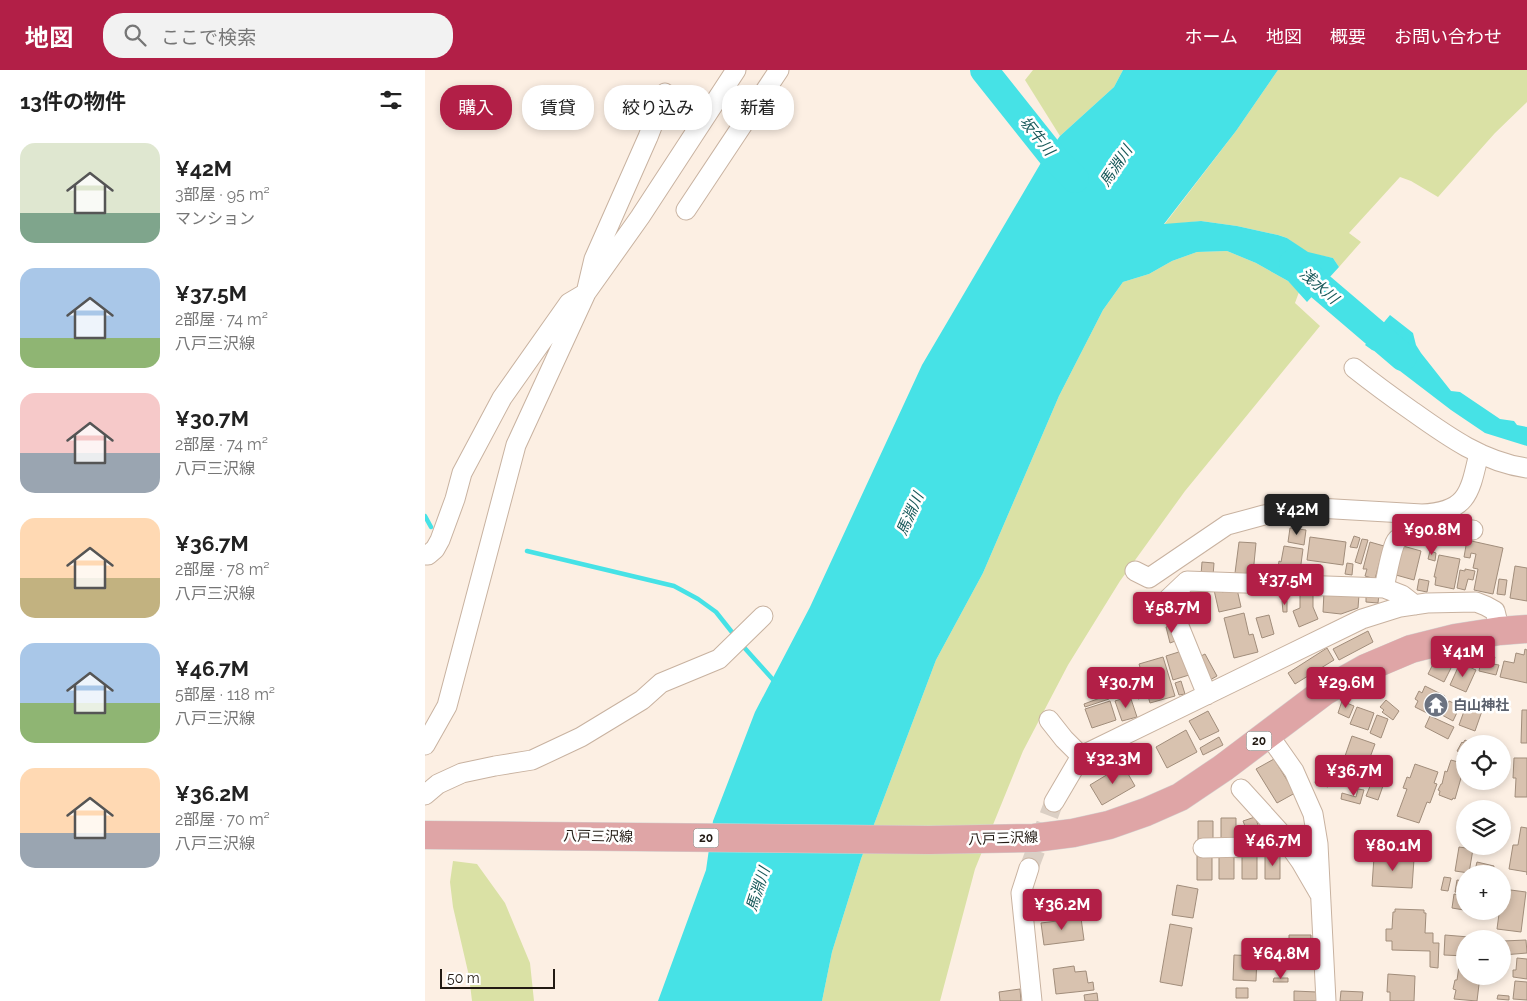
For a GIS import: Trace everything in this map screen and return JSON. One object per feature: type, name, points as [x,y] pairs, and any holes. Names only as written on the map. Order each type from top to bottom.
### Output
[{"type":"main road","name":"八戸三沢線","points":[[425,835],[929,840],[1035,838],[1073,833],[1109,825],[1180,797],[1223,768],[1325,691],[1366,668],[1411,649],[1455,638],[1500,631],[1527,630]]},
{"type":"street","points":[[425,745],[447,706],[516,446],[586,293],[640,217],[736,70]]},
{"type":"street","points":[[686,210],[779,70]]},
{"type":"street","points":[[425,555],[428,555],[435,548],[440,540],[455,500],[462,473],[502,398],[569,303],[586,293],[594,259],[651,130]]},
{"type":"street","points":[[1354,368],[1459,443],[1492,460],[1527,468]]},
{"type":"street","points":[[1135,570],[1149,578],[1227,525],[1300,507],[1422,514],[1440,513],[1456,507],[1464,498],[1472,485],[1479,453]]},
{"type":"street","points":[[1384,588],[1395,543],[1400,536],[1414,531],[1473,530]]},
{"type":"street","points":[[1207,695],[1168,599],[1187,581],[1384,588],[1402,595],[1415,605]]},
{"type":"street","points":[[1054,802],[1081,756],[1362,619],[1400,607],[1466,602],[1481,604],[1495,611],[1500,631]]},
{"type":"street","points":[[425,795],[438,784],[462,773],[532,760],[581,737],[642,700],[661,683],[719,659],[763,616]]},
{"type":"street","points":[[1049,720],[1081,756]]},
{"type":"street","points":[[1268,734],[1294,771],[1313,814],[1318,844],[1326,1001]]},
{"type":"street","points":[[1241,789],[1264,813],[1290,846],[1321,896]]},
{"type":"street","points":[[1203,848],[1290,846]]},
{"type":"street","points":[[1029,868],[1021,893],[1032,1001]]},
{"type":"green space","points":[[1033,70],[1123,70],[1114,87],[1060,136],[1025,80]]},
{"type":"green space","points":[[1278,70],[1527,70],[1527,102],[1495,133],[1438,197],[1411,181],[1400,177],[1349,233],[1361,242],[1339,267],[1333,258],[1308,253],[1287,238],[1278,235],[1237,226],[1201,221],[1164,225],[1236,131]]},
{"type":"green space","points":[[1227,251],[1256,263],[1288,281],[1299,292],[1295,303],[1320,326],[1185,491],[1120,581],[1068,665],[1023,751],[975,869],[940,1001],[822,1001],[832,952],[861,859],[936,660],[983,573],[1059,396],[1103,310],[1123,282],[1149,274],[1172,261],[1197,252]]},
{"type":"green space","points":[[453,861],[477,864],[505,903],[530,963],[534,1001],[472,1001],[469,976],[453,907],[450,882]]},
{"type":"water","name":"馬淵川","points":[[1123,70],[1278,70],[1236,131],[1164,224],[1201,221],[1237,226],[1278,235],[1287,238],[1308,252],[1333,258],[1339,267],[1307,302],[1288,281],[1256,263],[1227,251],[1197,252],[1172,261],[1149,274],[1123,282],[1103,310],[1059,396],[983,573],[936,660],[861,859],[832,952],[822,1001],[658,1001],[706,870],[713,821],[755,712],[810,607],[922,365],[1042,161],[1060,136],[1114,87]]},
{"type":"water","points":[[1390,315],[1413,333],[1416,345],[1421,353],[1451,391],[1460,392],[1500,419],[1514,421],[1517,425],[1527,427],[1527,446],[1485,433],[1400,371],[1383,354],[1365,345]]},
{"type":"building","points":[[1290,528],[1306,530],[1304,545],[1288,542]]},
{"type":"building","points":[[1354,536],[1360,538],[1357,548],[1350,547]]},
{"type":"building","points":[[1310,537],[1346,542],[1343,565],[1307,560]]},
{"type":"building","points":[[1362,539],[1368,540],[1361,564],[1355,562]]},
{"type":"building","points":[[1467,540],[1503,548],[1493,594],[1474,590],[1478,569],[1473,568],[1476,554],[1471,553],[1470,558],[1464,557]]},
{"type":"building","points":[[1239,542],[1256,543],[1253,574],[1235,573]]},
{"type":"building","points":[[1370,542],[1384,546],[1375,579],[1365,576],[1367,569],[1363,569]]},
{"type":"building","points":[[1284,546],[1303,549],[1299,579],[1277,576]]},
{"type":"building","points":[[1403,546],[1421,551],[1414,580],[1396,575]]},
{"type":"building","points":[[1430,551],[1436,553],[1435,561],[1428,559]]},
{"type":"building","points":[[1439,555],[1460,559],[1454,589],[1435,585],[1436,577],[1434,577]]},
{"type":"building","points":[[1202,562],[1214,563],[1213,576],[1201,575]]},
{"type":"building","points":[[1347,563],[1353,564],[1352,575],[1345,574]]},
{"type":"building","points":[[1515,566],[1527,568],[1527,601],[1510,598]]},
{"type":"building","points":[[1465,569],[1475,571],[1473,580],[1468,579],[1465,590],[1457,588],[1460,570],[1465,571]]},
{"type":"building","points":[[1419,579],[1429,581],[1427,592],[1417,590]]},
{"type":"building","points":[[1499,579],[1507,580],[1505,595],[1497,594]]},
{"type":"building","points":[[1221,588],[1222,592],[1237,589],[1241,607],[1219,612],[1214,590]]},
{"type":"building","points":[[1324,592],[1359,595],[1358,608],[1341,614],[1323,612]]},
{"type":"building","points":[[1300,594],[1313,595],[1313,607],[1318,619],[1299,627],[1293,611],[1300,608]]},
{"type":"building","points":[[1366,594],[1379,594],[1378,603],[1366,602]]},
{"type":"building","points":[[1282,601],[1287,601],[1287,612],[1283,612]]},
{"type":"building","points":[[1244,613],[1249,635],[1253,634],[1258,652],[1234,658],[1224,618]]},
{"type":"building","points":[[1269,615],[1274,634],[1262,638],[1256,618]]},
{"type":"building","points":[[1173,625],[1178,640],[1170,643],[1166,627]]},
{"type":"building","points":[[1368,631],[1373,642],[1339,660],[1333,649]]},
{"type":"building","points":[[1327,648],[1334,660],[1295,684],[1288,673]]},
{"type":"building","points":[[1525,649],[1527,650],[1527,683],[1500,677],[1504,661],[1514,663],[1516,653],[1524,655]]},
{"type":"building","points":[[1182,651],[1189,675],[1173,680],[1166,656]]},
{"type":"building","points":[[1205,654],[1217,676],[1210,680],[1197,658]]},
{"type":"building","points":[[1482,655],[1495,657],[1493,664],[1499,665],[1496,675],[1479,671]]},
{"type":"building","points":[[1163,657],[1175,696],[1150,703],[1148,696],[1138,699],[1132,677],[1142,674],[1139,664]]},
{"type":"building","points":[[1440,662],[1451,668],[1444,682],[1428,674],[1433,664],[1438,667]]},
{"type":"building","points":[[1460,663],[1476,670],[1466,692],[1450,685]]},
{"type":"building","points":[[1181,681],[1185,694],[1179,695],[1175,683]]},
{"type":"building","name":"白山神社","points":[[1425,686],[1445,696],[1443,700],[1448,703],[1449,701],[1460,706],[1453,721],[1438,711],[1435,717],[1415,707],[1418,701],[1415,699],[1419,691],[1422,693]]},
{"type":"building","points":[[1108,695],[1109,699],[1085,707],[1084,704]]},
{"type":"building","points":[[1130,696],[1137,717],[1122,721],[1115,701]]},
{"type":"building","points":[[1386,700],[1399,711],[1393,720],[1382,712],[1384,710],[1380,707]]},
{"type":"building","points":[[1110,701],[1116,720],[1092,728],[1085,709]]},
{"type":"building","points":[[1342,701],[1354,706],[1349,718],[1338,713]]},
{"type":"building","points":[[1467,703],[1483,708],[1475,731],[1459,725]]},
{"type":"building","points":[[1357,707],[1374,713],[1368,730],[1350,724]]},
{"type":"building","points":[[1522,710],[1527,710],[1527,743],[1521,743]]},
{"type":"building","points":[[1208,711],[1219,731],[1200,740],[1189,721]]},
{"type":"building","points":[[1377,715],[1388,719],[1381,738],[1370,733]]},
{"type":"building","points":[[1430,716],[1454,727],[1448,739],[1425,727]]},
{"type":"building","points":[[1186,730],[1197,752],[1167,768],[1156,747]]},
{"type":"building","points":[[1352,736],[1375,744],[1359,787],[1337,779]]},
{"type":"building","points":[[1219,737],[1223,745],[1203,755],[1200,748]]},
{"type":"building","points":[[1514,758],[1527,758],[1527,797],[1515,797],[1516,778],[1513,778]]},
{"type":"building","points":[[1274,759],[1295,793],[1277,803],[1256,769]]},
{"type":"building","points":[[1451,760],[1456,761],[1456,790],[1458,790],[1455,799],[1453,798],[1452,800],[1439,795],[1440,791],[1438,790],[1442,784],[1445,771],[1447,772]]},
{"type":"building","points":[[1415,764],[1438,772],[1434,783],[1437,784],[1430,803],[1427,802],[1419,823],[1397,816],[1407,789],[1403,788],[1407,777],[1410,778]]},
{"type":"building","points":[[1123,765],[1135,786],[1102,805],[1090,785]]},
{"type":"building","points":[[1317,774],[1330,778],[1328,787],[1315,783]]},
{"type":"building","points":[[1373,779],[1384,783],[1378,800],[1366,796]]},
{"type":"building","points":[[1358,789],[1364,790],[1360,804],[1341,799],[1342,793],[1356,797]]},
{"type":"building","points":[[1255,817],[1262,835],[1250,839],[1243,821]]},
{"type":"building","points":[[1221,818],[1236,818],[1236,842],[1221,842]]},
{"type":"building","points":[[1198,821],[1213,821],[1213,845],[1198,845]]},
{"type":"building","points":[[1521,827],[1527,828],[1527,872],[1511,869],[1510,865],[1513,845],[1518,845]]},
{"type":"building","points":[[1234,855],[1234,879],[1219,879],[1219,856]]},
{"type":"building","points":[[1242,855],[1257,855],[1257,879],[1242,879]]},
{"type":"building","points":[[1265,855],[1280,855],[1280,879],[1265,879]]},
{"type":"building","points":[[1458,855],[1472,855],[1470,865],[1456,865]]},
{"type":"building","points":[[1197,856],[1212,856],[1212,880],[1197,880]]},
{"type":"building","points":[[1374,857],[1414,859],[1412,888],[1372,886]]},
{"type":"building","points":[[1477,862],[1490,865],[1476,865]]},
{"type":"building","points":[[1444,877],[1451,878],[1448,891],[1441,890]]},
{"type":"building","points":[[1177,885],[1198,889],[1193,918],[1172,915]]},
{"type":"building","points":[[1511,890],[1526,892],[1521,932],[1497,929],[1498,920],[1511,920]]},
{"type":"building","points":[[1454,894],[1456,894],[1456,909],[1452,908]]},
{"type":"building","points":[[1395,909],[1424,910],[1424,913],[1426,913],[1425,933],[1433,933],[1433,943],[1439,943],[1438,968],[1430,967],[1430,951],[1392,950],[1392,941],[1386,941],[1386,929],[1392,929],[1393,912],[1395,912]]},
{"type":"building","points":[[1081,918],[1084,940],[1044,945],[1041,923]]},
{"type":"building","points":[[1170,924],[1192,928],[1182,986],[1160,982]]},
{"type":"building","points":[[1289,935],[1311,935],[1311,946],[1314,946],[1314,967],[1289,967],[1286,949],[1289,949]]},
{"type":"building","points":[[1445,935],[1456,936],[1456,956],[1444,955]]},
{"type":"building","points":[[1526,940],[1527,953],[1511,954],[1511,941]]},
{"type":"building","points":[[1234,955],[1257,956],[1256,981],[1233,980]]},
{"type":"building","points":[[1517,958],[1527,959],[1527,979],[1513,977]]},
{"type":"building","points":[[1074,966],[1075,972],[1086,971],[1088,983],[1093,982],[1094,990],[1056,994],[1053,969]]},
{"type":"building","points":[[1388,974],[1415,976],[1414,1001],[1390,1001],[1390,992],[1387,992]]},
{"type":"building","points":[[1274,978],[1288,978],[1288,982],[1273,982]]},
{"type":"building","points":[[1455,980],[1456,985],[1479,985],[1477,1001],[1454,999],[1456,990],[1453,989]]},
{"type":"building","points":[[1515,981],[1527,982],[1527,1000],[1513,999]]},
{"type":"building","points":[[1236,988],[1248,988],[1248,998],[1236,998]]},
{"type":"building","points":[[1020,989],[1021,1001],[1000,1001],[999,992]]},
{"type":"building","points":[[1294,991],[1317,992],[1317,1001],[1294,1001]]},
{"type":"building","points":[[1341,991],[1363,992],[1362,1001],[1340,1001]]},
{"type":"building","points":[[1097,993],[1098,1001],[1085,1001],[1084,995]]},
{"type":"building","points":[[1498,995],[1509,996],[1509,1000],[1497,999]]},
{"type":"waterway","name":"坂牛川","points":[[984,70],[1054,158],[1075,179]]},
{"type":"waterway","name":"浅水川","points":[[1293,263],[1403,357]]},
{"type":"waterway","points":[[425,516],[431,527]]},
{"type":"waterway","points":[[527,551],[674,586],[698,599],[716,612],[735,636]]},
{"type":"waterway","points":[[741,644],[776,683]]},
{"type":"tunnel","points":[[1029,868],[1054,802]]},
{"type":"place","name":"白山神社","points":[[1436,705]]}]
